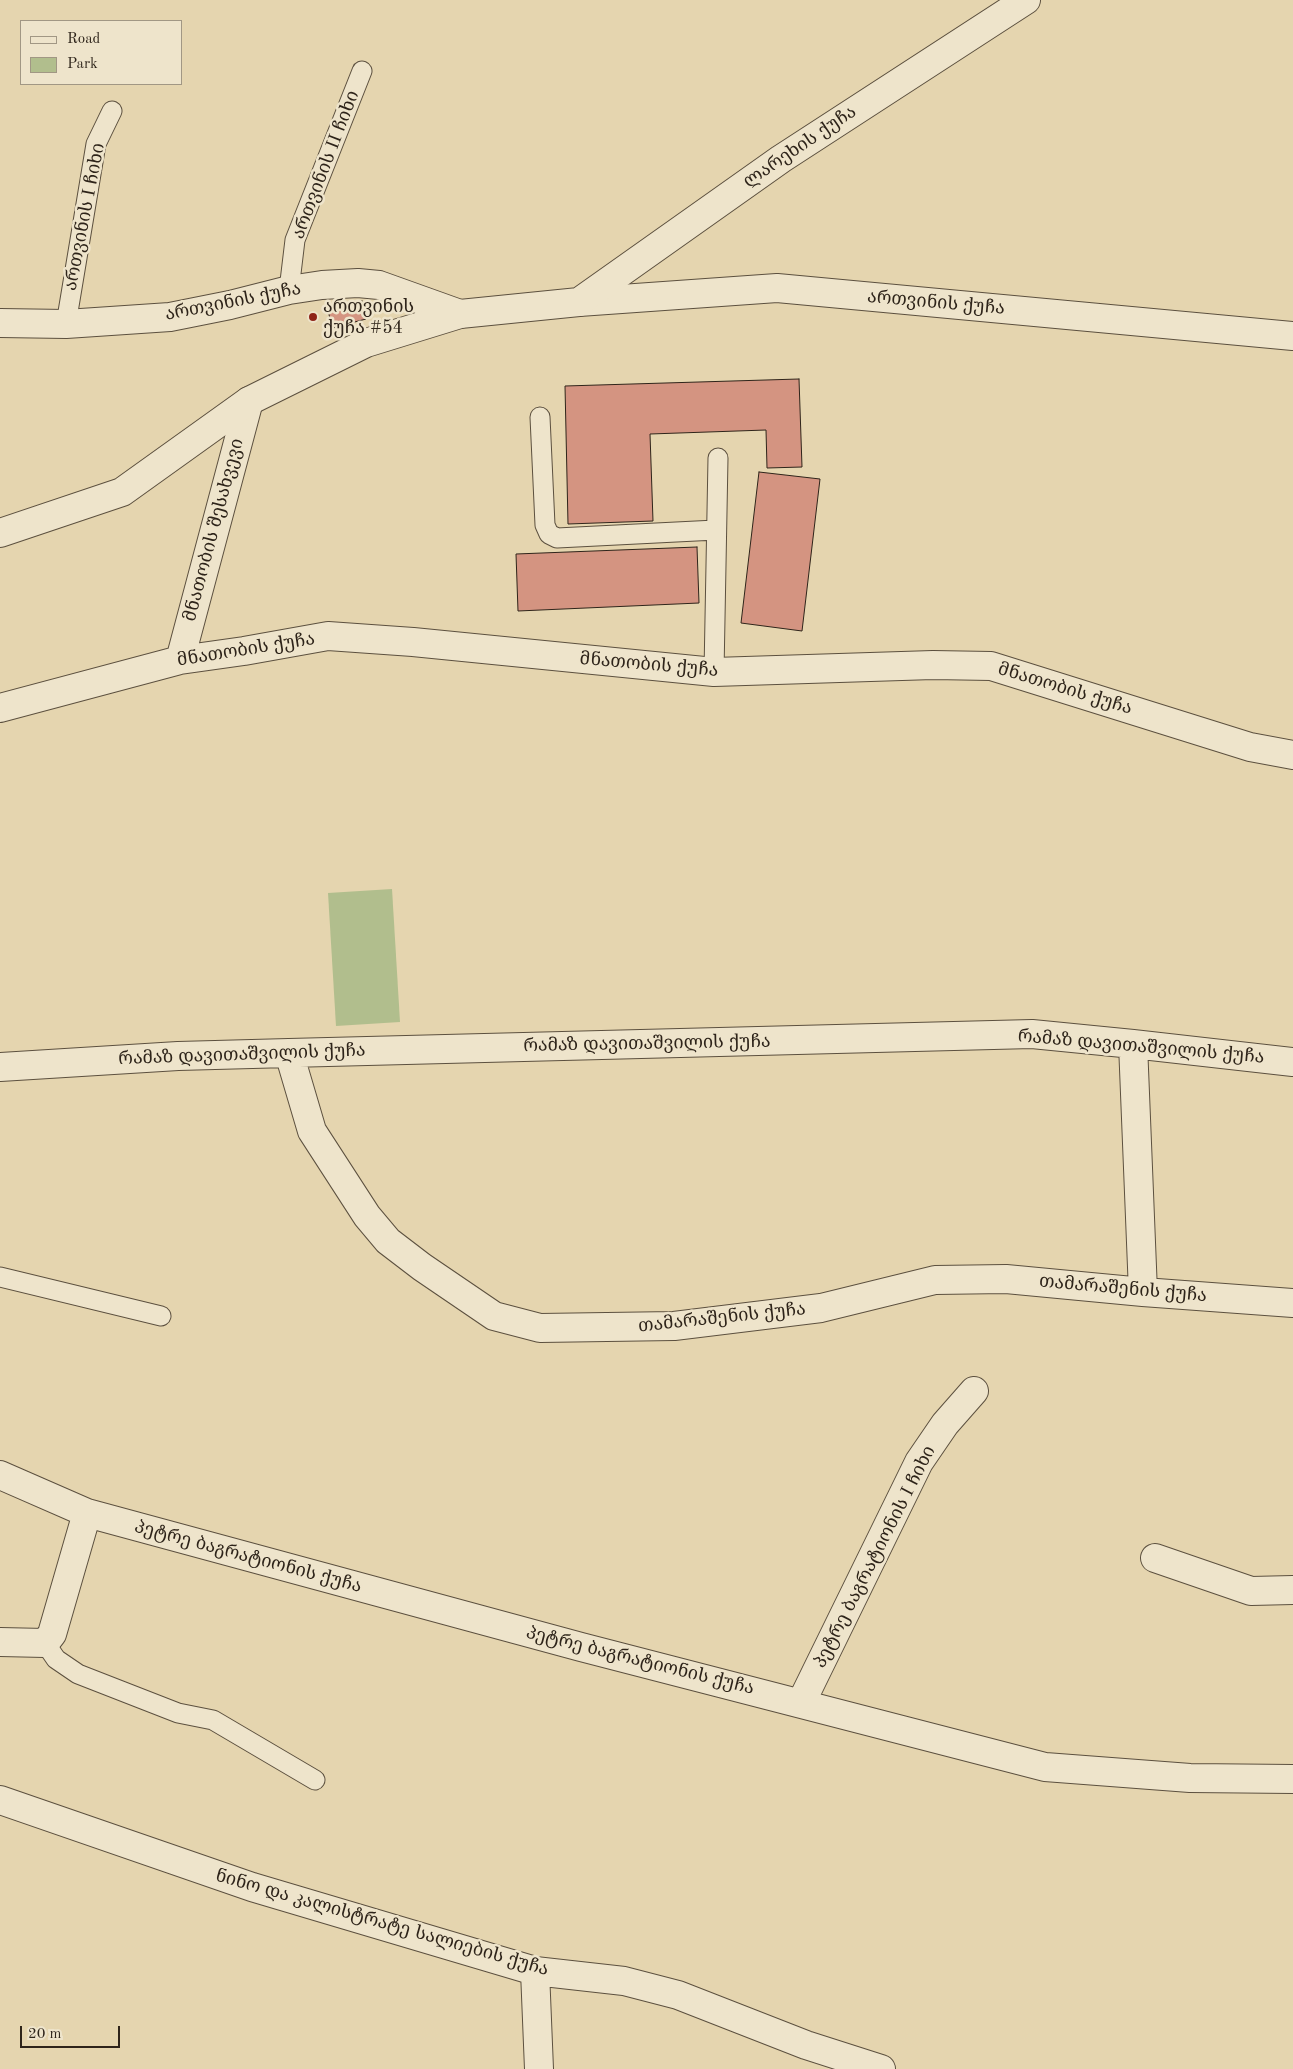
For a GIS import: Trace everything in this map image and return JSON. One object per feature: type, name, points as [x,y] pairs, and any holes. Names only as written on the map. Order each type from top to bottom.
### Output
[{"type":"street","name":"ლარეხის ქუჩა","points":[[579,302],[781,159],[1026,0]]},
{"type":"street","name":"ართვინის ქუჩა","points":[[0,322],[66,324],[170,317],[290,290],[322,285],[358,283],[379,285],[460,314],[579,302],[777,288],[1293,336]]},
{"type":"street","points":[[0,533],[122,492],[249,401],[366,343],[460,314]]},
{"type":"street","name":"მნათობის შესახვევი","points":[[180,660],[249,401]]},
{"type":"street","name":"მნათობის ქუჩა","points":[[0,708],[180,660],[328,636],[413,642],[714,672],[933,665],[991,666],[1250,747],[1293,755]]},
{"type":"street","name":"რამაზ დავითაშვილის ქუჩა","points":[[0,1067],[178,1056],[1032,1034],[1293,1062]]},
{"type":"street","points":[[1133,1044],[1143,1292]]},
{"type":"street","name":"თამარაშენის ქუჩა","points":[[289,1053],[312,1131],[367,1216],[395,1246],[422,1267],[494,1316],[540,1328],[674,1326],[821,1308],[935,1280],[1006,1279],[1143,1292],[1293,1303]]},
{"type":"street","name":"პეტრე ბაგრატიონის I ჩიხი","points":[[801,1703],[920,1462],[945,1424],[974,1391]]},
{"type":"street","name":"პეტრე ბაგრატიონის ქუჩა","points":[[0,1475],[87,1514],[552,1639],[1045,1767],[1190,1778],[1293,1779]]},
{"type":"street","points":[[0,1642],[45,1643],[52,1634],[87,1514]]},
{"type":"street","points":[[1155,1558],[1251,1592],[1293,1590]]},
{"type":"street","name":"ნინო და კალისტრატე სალიების ქუჩა","points":[[0,1800],[252,1887],[536,1971],[624,1981],[678,1995],[806,2045],[881,2069]]},
{"type":"street","points":[[536,1971],[539,2069]]},
{"type":"lane","name":"ართვინის II ჩიხი","points":[[290,290],[295,240],[362,72]]},
{"type":"lane","name":"ართვინის I ჩიხი","points":[[66,324],[96,144],[112,112]]},
{"type":"lane","points":[[540,417],[546,525],[549,534],[557,538],[716,530]]},
{"type":"lane","points":[[714,672],[718,458]]},
{"type":"lane","points":[[0,1277],[161,1316]]},
{"type":"lane","points":[[45,1643],[56,1659],[78,1674],[178,1713],[213,1720],[315,1780]]},
{"type":"green space","points":[[392,889],[400,1022],[336,1026],[328,893]]},
{"type":"building","points":[[362,301],[366,319],[332,328],[328,310]]},
{"type":"building","points":[[799,379],[802,467],[767,468],[766,430],[650,434],[653,521],[568,524],[565,386]]},
{"type":"building","points":[[759,472],[820,479],[802,631],[741,623]]},
{"type":"building","points":[[697,547],[699,603],[518,611],[516,554]]},
{"type":"place","name":"ართვინის ქუჩა #54","points":[[313,317]]}]
